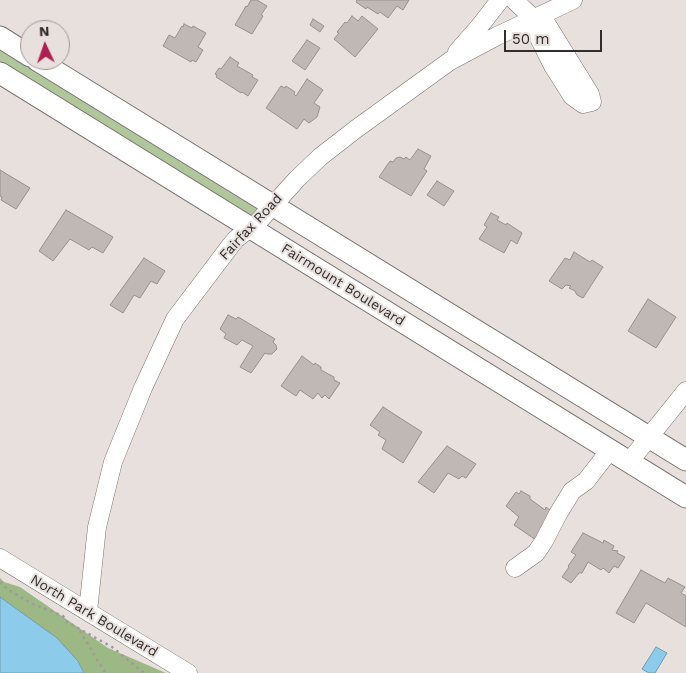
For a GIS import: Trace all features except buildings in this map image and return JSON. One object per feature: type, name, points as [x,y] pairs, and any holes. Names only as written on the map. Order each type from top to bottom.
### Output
[{"type":"main road","points":[[0,37],[20,50]]},
{"type":"main road","points":[[53,70],[686,460]]},
{"type":"main road","name":"Fairmount Boulevard","points":[[0,73],[686,497]]},
{"type":"street","points":[[450,61],[500,0]]},
{"type":"street","points":[[514,0],[535,18]]},
{"type":"street","name":"Fairfax Road","points":[[88,612],[97,527],[113,462],[143,388],[175,319],[231,244],[258,222],[320,157],[450,61],[497,36],[573,0]]},
{"type":"street","points":[[629,462],[686,391]]},
{"type":"street","points":[[515,568],[536,553],[572,491],[586,481],[610,450]]},
{"type":"street","name":"North Park Boulevard","points":[[0,558],[188,673]]},
{"type":"path","points":[[0,582],[7,589],[33,604],[63,616],[67,622],[112,647],[144,673]]},
{"type":"path","points":[[79,629],[105,673]]},
{"type":"green space","points":[[0,44],[20,57],[20,70],[41,70],[255,204],[257,212],[254,217],[245,216],[0,67]]},
{"type":"green space","points":[[0,578],[4,582],[20,587],[108,648],[166,673],[84,673],[78,661],[0,597]]},
{"type":"water","points":[[0,597],[57,638],[78,661],[84,673],[0,673]]},
{"type":"water","points":[[656,647],[667,653],[655,673],[649,673],[642,669]]}]
